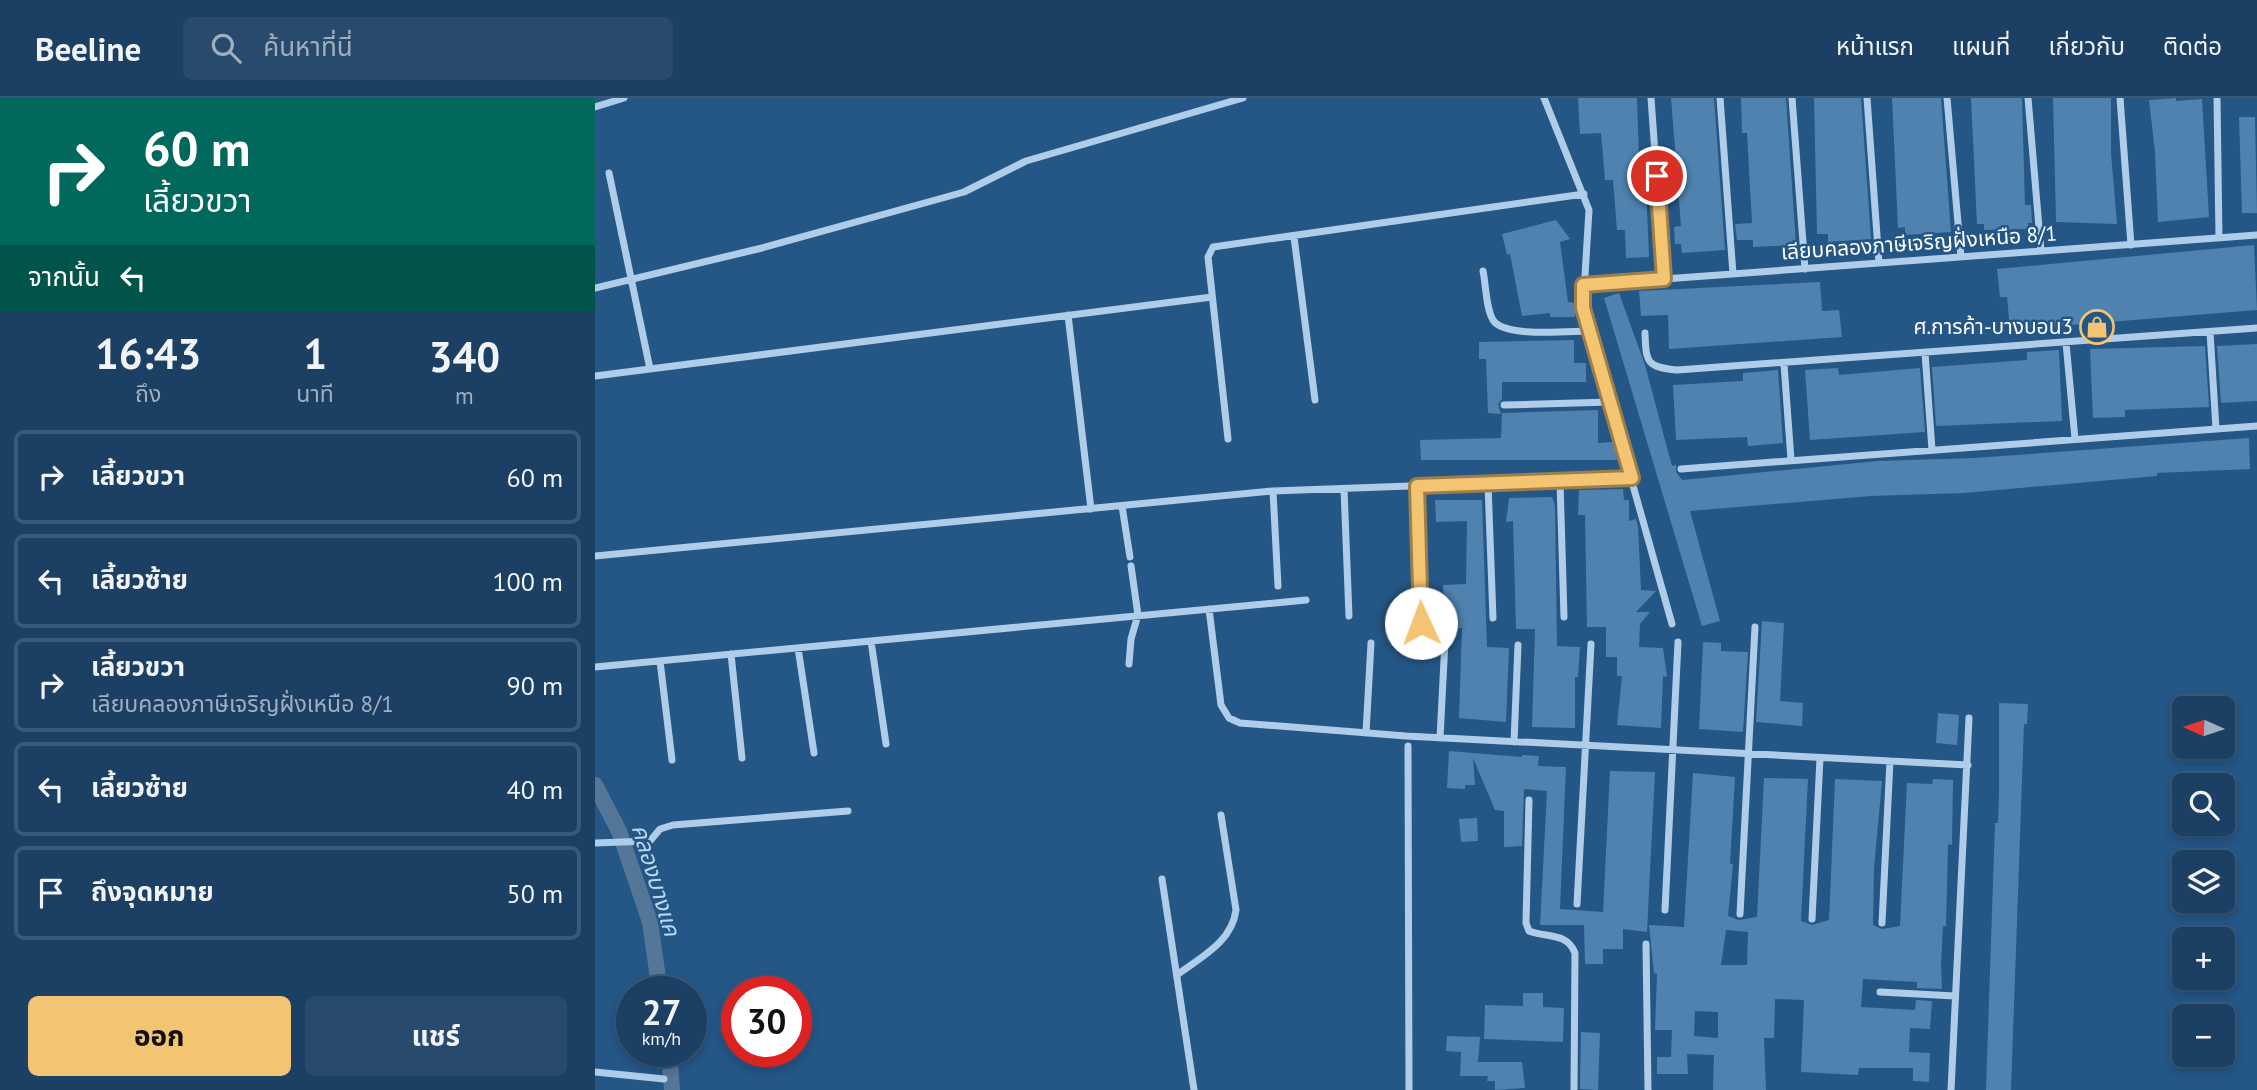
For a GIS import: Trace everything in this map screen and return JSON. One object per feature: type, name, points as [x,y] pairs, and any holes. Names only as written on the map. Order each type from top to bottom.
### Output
[{"type":"street","points":[[595,107],[624,98]]},
{"type":"street","points":[[595,288],[762,248],[964,192],[1027,161],[1243,98]]},
{"type":"street","points":[[1544,98],[1584,194],[1590,222],[1583,308],[1672,624]]},
{"type":"street","points":[[1651,98],[1664,279]]},
{"type":"street","points":[[1720,98],[1733,274]]},
{"type":"street","points":[[1792,98],[1805,269]]},
{"type":"street","points":[[1867,98],[1879,263]]},
{"type":"street","points":[[1948,98],[1961,257]]},
{"type":"street","points":[[2028,98],[2041,251]]},
{"type":"street","points":[[2120,98],[2131,244]]},
{"type":"street","points":[[2217,98],[2220,238]]},
{"type":"street","points":[[610,173],[650,369]]},
{"type":"street","points":[[1228,439],[1208,257],[1213,247],[1584,194]]},
{"type":"street","name":"เลียบคลองภาษีเจริญฝั่งเหนือ 8/1","points":[[1583,285],[2257,235]]},
{"type":"street","points":[[1294,237],[1315,400]]},
{"type":"street","points":[[1483,271],[1492,320],[1501,328],[1524,331],[1590,331]]},
{"type":"street","points":[[595,376],[1212,297]]},
{"type":"street","points":[[1068,315],[1091,509]]},
{"type":"street","points":[[1645,333],[1646,358],[1659,368],[1784,364],[2257,328]]},
{"type":"street","points":[[2210,332],[2216,429]]},
{"type":"street","points":[[2066,343],[2075,439]]},
{"type":"street","points":[[1925,353],[1932,450]]},
{"type":"street","points":[[1784,364],[1791,460]]},
{"type":"street","points":[[1504,405],[1610,402]]},
{"type":"street","points":[[1681,469],[2257,426]]},
{"type":"street","points":[[595,556],[1273,492],[1632,478]]},
{"type":"street","points":[[1560,481],[1564,617]]},
{"type":"street","points":[[1488,484],[1493,618]]},
{"type":"street","points":[[1417,486],[1421,623]]},
{"type":"street","points":[[1344,489],[1349,616]]},
{"type":"street","points":[[1273,492],[1278,586]]},
{"type":"street","points":[[1122,506],[1130,557]]},
{"type":"street","points":[[1129,664],[1131,639],[1138,615],[1131,566]]},
{"type":"street","points":[[595,667],[1306,600]]},
{"type":"street","points":[[1209,609],[1221,705],[1229,718],[1240,723],[1440,738],[1968,765]]},
{"type":"street","points":[[1740,914],[1755,627]]},
{"type":"street","points":[[871,641],[886,744]]},
{"type":"street","points":[[1440,738],[1445,641]]},
{"type":"street","points":[[1665,910],[1678,642]]},
{"type":"street","points":[[1366,733],[1371,643]]},
{"type":"street","points":[[1577,904],[1591,644]]},
{"type":"street","points":[[1514,742],[1518,645]]},
{"type":"street","points":[[798,648],[814,752]]},
{"type":"street","points":[[731,654],[742,758]]},
{"type":"street","points":[[660,661],[671,760]]},
{"type":"street","points":[[1951,1090],[1969,718]]},
{"type":"street","points":[[1408,746],[1409,1090]]},
{"type":"street","points":[[1812,919],[1820,758]]},
{"type":"street","points":[[1882,923],[1890,761]]},
{"type":"street","points":[[1529,800],[1526,923],[1529,931],[1539,935],[1563,937],[1572,945],[1575,953],[1573,1090]]},
{"type":"street","points":[[595,843],[650,841],[660,829],[673,825],[848,811]]},
{"type":"street","points":[[1177,975],[1225,939],[1234,926],[1236,910],[1220,815]]},
{"type":"street","points":[[1163,879],[1194,1090]]},
{"type":"street","points":[[1646,944],[1648,1090]]},
{"type":"street","points":[[1880,992],[1955,996]]},
{"type":"street","points":[[595,1072],[664,1079]]},
{"type":"building","points":[[1578,98],[1637,98],[1639,159],[1642,159],[1643,186],[1646,186],[1649,257],[1626,258],[1625,230],[1617,230],[1613,180],[1605,180],[1601,133],[1580,134]]},
{"type":"building","points":[[1671,98],[1714,98],[1725,250],[1682,253],[1681,244],[1675,244],[1674,227],[1681,226]]},
{"type":"building","points":[[1741,98],[1786,98],[1796,245],[1753,247],[1753,240],[1737,240],[1735,224],[1752,223],[1747,133],[1742,133]]},
{"type":"building","points":[[1814,98],[1861,98],[1871,239],[1828,242],[1828,234],[1817,234]]},
{"type":"building","points":[[1892,98],[1941,98],[1951,232],[1905,235],[1905,227],[1898,228]]},
{"type":"building","points":[[1971,98],[2022,98],[2025,205],[2031,205],[2032,223],[2028,223],[2028,229],[1984,230],[1984,224],[1977,224]]},
{"type":"building","points":[[2053,98],[2111,98],[2111,153],[2117,224],[2056,222]]},
{"type":"building","points":[[2176,98],[2176,101],[2202,99],[2209,217],[2158,222],[2155,152],[2149,100]]},
{"type":"building","points":[[2239,117],[2255,117],[2257,213],[2242,213]]},
{"type":"building","points":[[1556,220],[1570,239],[1560,242],[1568,302],[1576,303],[1575,317],[1550,317],[1550,313],[1522,316],[1510,254],[1507,255],[1502,234]]},
{"type":"building","points":[[2254,245],[2257,310],[2010,330],[2007,297],[2000,297],[1997,269]]},
{"type":"building","points":[[1820,282],[1822,311],[1839,310],[1842,337],[1669,349],[1668,315],[1641,316],[1639,291]]},
{"type":"building","points":[[1619,293],[1645,365],[1672,466],[1676,465],[1676,472],[1682,480],[1878,461],[1974,458],[2249,438],[2250,469],[2157,473],[2157,476],[1964,493],[1871,496],[1690,511],[1720,621],[1702,626],[1604,298]]},
{"type":"building","points":[[1574,340],[1574,363],[1586,363],[1586,382],[1502,382],[1502,399],[1498,404],[1501,414],[1488,413],[1486,359],[1479,359],[1479,342]]},
{"type":"building","points":[[2257,344],[2257,401],[2221,403],[2217,346]]},
{"type":"building","points":[[2205,346],[2209,407],[2125,410],[2125,417],[2093,418],[2090,349]]},
{"type":"building","points":[[2059,350],[2062,421],[1936,426],[1932,367],[2027,360],[2027,352]]},
{"type":"building","points":[[1838,368],[1839,375],[1920,368],[1925,432],[1810,440],[1805,370]]},
{"type":"building","points":[[1778,370],[1783,443],[1748,446],[1747,437],[1676,440],[1673,385],[1743,381],[1743,373]]},
{"type":"building","points":[[1598,410],[1598,443],[1614,442],[1617,460],[1421,460],[1420,440],[1501,438],[1502,413]]},
{"type":"building","points":[[1623,489],[1624,500],[1629,500],[1629,521],[1636,519],[1638,526],[1641,590],[1656,591],[1636,612],[1650,612],[1640,624],[1639,647],[1663,648],[1667,677],[1663,676],[1661,728],[1617,725],[1622,676],[1617,676],[1617,657],[1606,657],[1606,627],[1587,627],[1585,515],[1578,515],[1579,490]]},
{"type":"building","points":[[1552,497],[1555,506],[1557,646],[1580,647],[1578,677],[1575,677],[1575,728],[1532,727],[1535,629],[1516,629],[1513,521],[1506,522],[1509,498]]},
{"type":"building","points":[[1435,500],[1482,500],[1487,647],[1509,648],[1506,722],[1459,718],[1462,628],[1444,629],[1443,585],[1466,584],[1467,521],[1436,522]]},
{"type":"building","points":[[1762,621],[1784,623],[1780,701],[1803,703],[1802,726],[1756,722]]},
{"type":"building","points":[[1703,642],[1721,643],[1721,651],[1748,652],[1743,732],[1699,729]]},
{"type":"building","points":[[1999,703],[2028,704],[2027,724],[2024,724],[2011,1090],[1986,1090],[1995,823],[1998,823],[1999,797]]},
{"type":"building","points":[[1938,713],[1959,715],[1957,745],[1936,743]]},
{"type":"building","points":[[1449,751],[1539,756],[1538,766],[1566,767],[1560,909],[1603,912],[1610,771],[1655,772],[1647,932],[1623,929],[1623,949],[1603,949],[1603,964],[1585,964],[1584,925],[1540,925],[1547,791],[1524,789],[1522,846],[1504,847],[1504,811],[1495,810],[1473,758],[1475,785],[1465,785],[1465,789],[1447,788]]},
{"type":"building","points":[[1693,773],[1735,777],[1730,864],[1733,864],[1728,916],[1739,920],[1757,917],[1764,778],[1808,779],[1801,921],[1812,925],[1829,920],[1835,779],[1882,781],[1874,869],[1873,925],[1882,929],[1900,926],[1907,783],[1932,784],[1933,779],[1953,780],[1952,845],[1948,844],[1942,989],[1917,988],[1917,982],[1863,979],[1861,1007],[1915,1010],[1916,1000],[1932,1001],[1930,1029],[1910,1028],[1909,1052],[1930,1053],[1929,1082],[1913,1081],[1913,1068],[1859,1068],[1858,1075],[1801,1072],[1804,1000],[1775,999],[1774,1038],[1764,1038],[1766,1090],[1713,1090],[1714,1055],[1687,1054],[1688,1074],[1657,1074],[1657,1057],[1671,1057],[1672,1030],[1655,1030],[1657,974],[1654,973],[1649,925],[1684,927]],"holes":[[[1726,930],[1748,932],[1747,965],[1721,965]],[[1695,1011],[1718,1012],[1718,1038],[1694,1036]]]},
{"type":"building","points":[[1477,818],[1478,841],[1461,842],[1459,819]]},
{"type":"building","points":[[1523,993],[1543,993],[1543,1007],[1564,1008],[1563,1042],[1484,1039],[1485,1005],[1523,1006]]},
{"type":"building","points":[[1581,1032],[1600,1033],[1598,1090],[1580,1089]]},
{"type":"building","points":[[1447,1036],[1480,1037],[1478,1062],[1522,1062],[1525,1088],[1495,1090],[1495,1081],[1487,1081],[1488,1076],[1460,1076],[1461,1052],[1446,1051]]},
{"type":"waterway","name":"คลองบางแค","points":[[595,785],[619,831],[650,922],[658,976]]},
{"type":"waterway","name":"คลองบางแค","points":[[670,1067],[672,1090]]},
{"type":"place","name":"ศ.การค้า-บางบอน3","points":[[2097,327]]},
{"type":"route","points":[[1421,623],[1417,486],[1632,478],[1583,308],[1582,296],[1583,285],[1664,279],[1657,176]]}]
